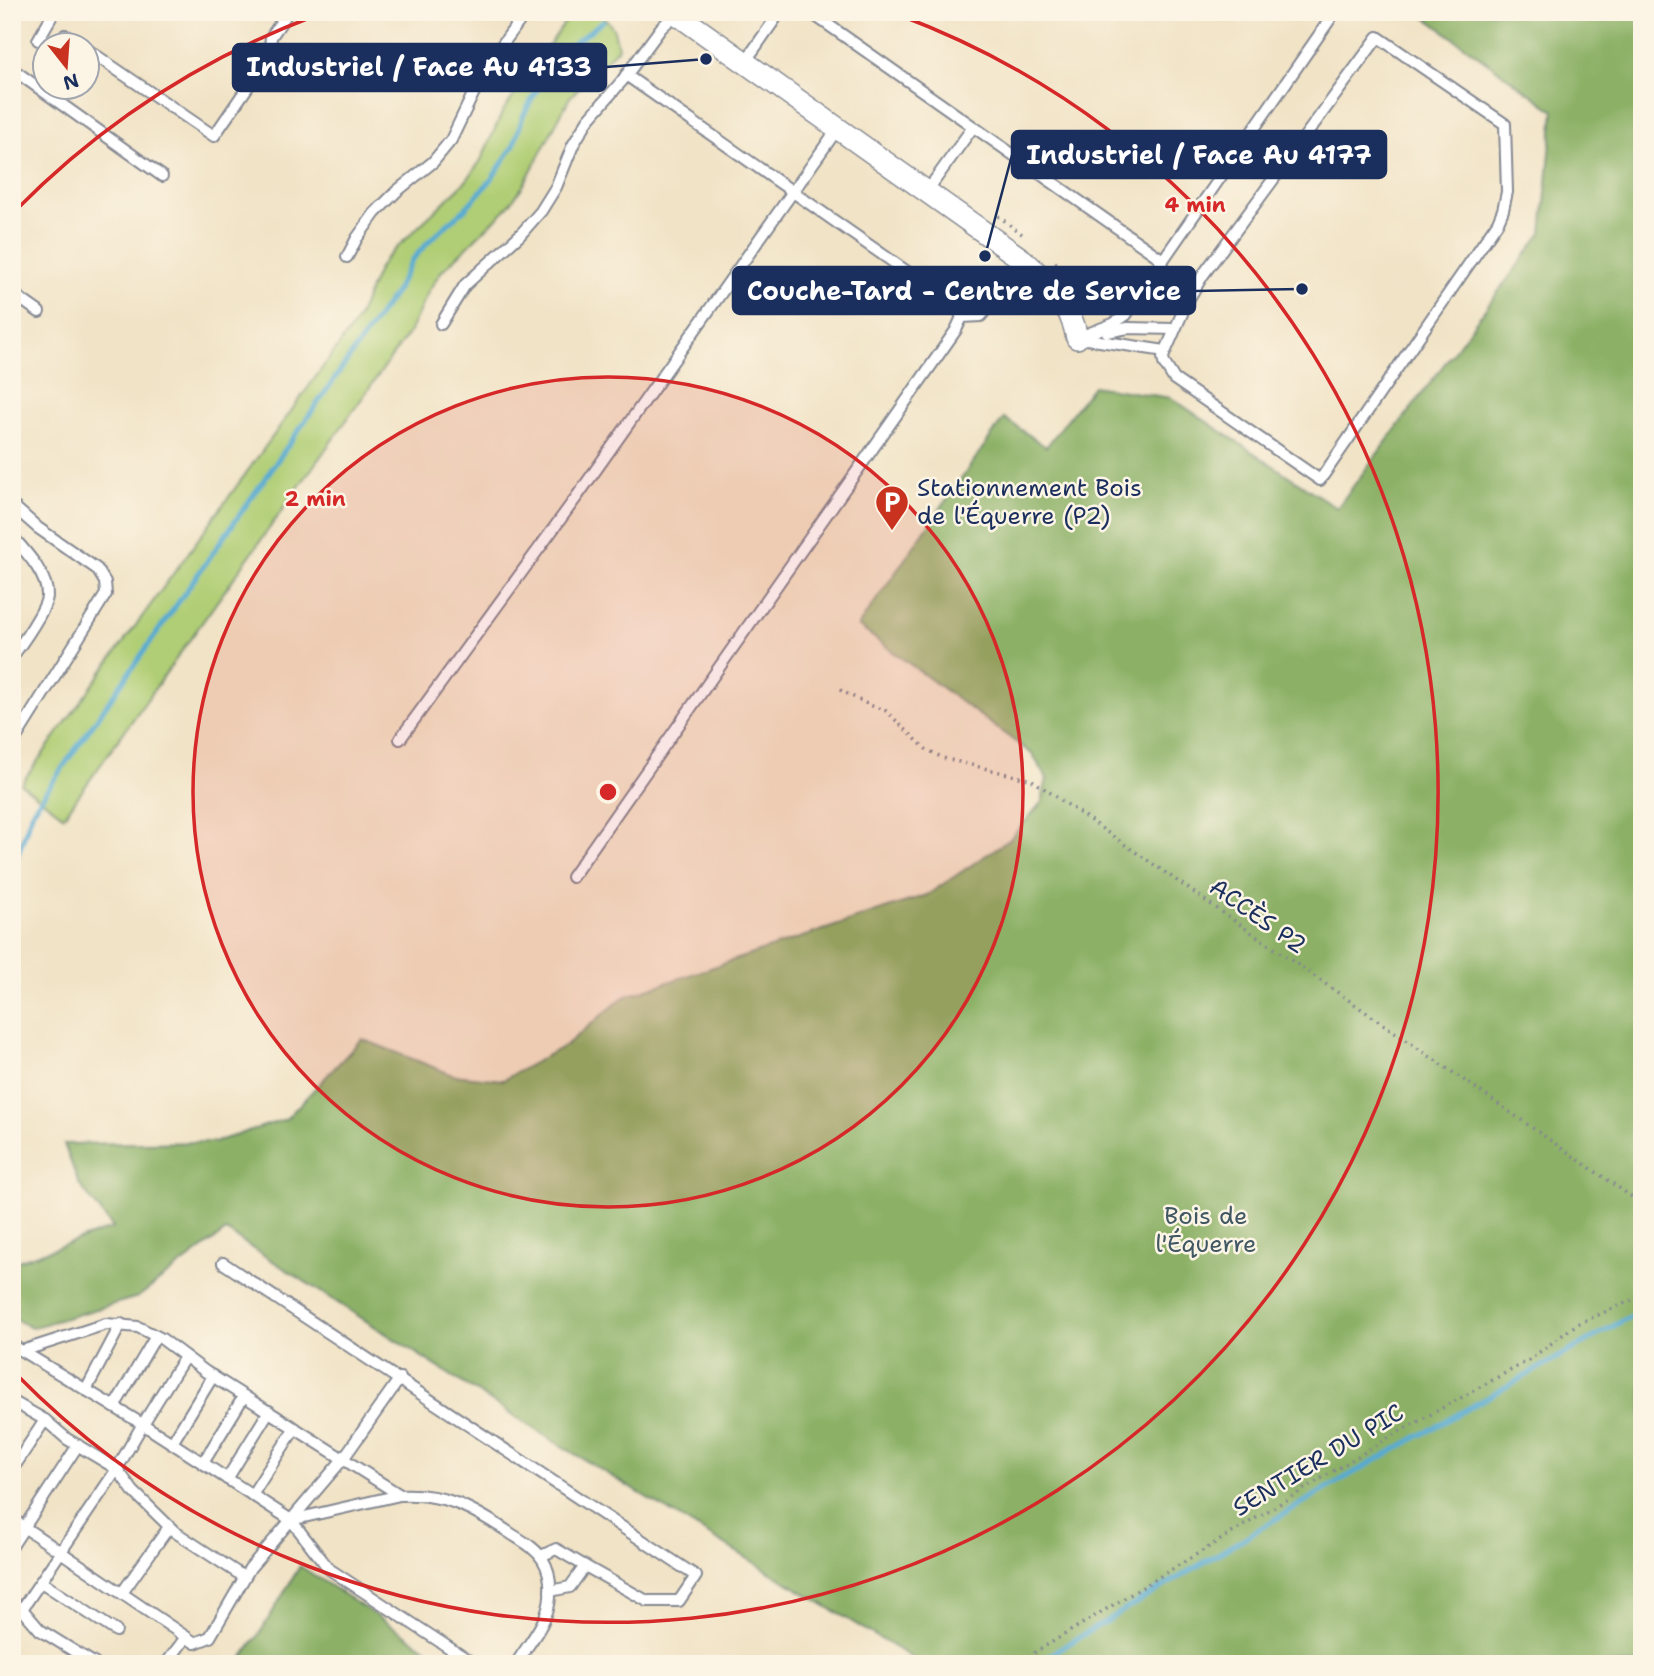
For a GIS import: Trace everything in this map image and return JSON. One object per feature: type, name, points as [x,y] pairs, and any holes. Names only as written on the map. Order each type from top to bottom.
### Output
[{"type":"street","points":[[676,13],[1025,261],[1062,300],[1077,338]]},
{"type":"lane","points":[[43,32],[54,12]]},
{"type":"lane","points":[[102,60],[214,136],[269,56],[271,37],[288,12]]},
{"type":"lane","points":[[347,257],[375,213],[433,162],[451,140],[486,67],[526,12]]},
{"type":"lane","points":[[536,12],[544,12]]},
{"type":"lane","points":[[745,62],[780,12]]},
{"type":"lane","points":[[810,12],[1163,260]]},
{"type":"lane","points":[[1077,338],[1121,320],[1335,12]]},
{"type":"lane","points":[[442,324],[465,285],[520,235],[541,211],[580,134],[597,108],[676,13]]},
{"type":"lane","points":[[1378,37],[1505,124],[1507,192],[1498,222],[1320,480],[1174,379],[1164,363],[1165,351],[1175,329],[1203,275],[1378,37]]},
{"type":"lane","points":[[13,72],[162,177]]},
{"type":"lane","points":[[626,75],[956,306],[962,317]]},
{"type":"lane","points":[[927,191],[973,127]]},
{"type":"lane","points":[[400,738],[600,465],[838,128]]},
{"type":"lane","points":[[962,317],[981,316],[1025,261]]},
{"type":"lane","points":[[12,293],[39,312]]},
{"type":"lane","points":[[572,877],[948,342],[962,317]]},
{"type":"lane","points":[[1077,338],[1128,328],[1175,329]]},
{"type":"lane","points":[[1077,338],[1165,351]]},
{"type":"lane","points":[[12,505],[38,528],[97,569],[105,582],[106,594],[12,744]]},
{"type":"lane","points":[[12,536],[41,575],[47,587],[48,599],[12,657]]},
{"type":"lane","points":[[12,635],[22,643]]},
{"type":"lane","points":[[223,1263],[696,1576],[679,1601],[647,1601],[556,1549],[541,1556]]},
{"type":"lane","points":[[17,1348],[106,1324],[138,1327],[156,1336],[213,1376],[400,1495]]},
{"type":"lane","points":[[86,1390],[121,1324]]},
{"type":"lane","points":[[114,1407],[156,1336]]},
{"type":"lane","points":[[17,1348],[144,1425],[291,1520],[328,1569],[474,1664]]},
{"type":"lane","points":[[22,1609],[117,1469],[150,1410],[185,1357]]},
{"type":"lane","points":[[172,1443],[213,1376]]},
{"type":"lane","points":[[12,1519],[195,1643],[210,1637],[244,1577],[343,1459],[400,1378]]},
{"type":"lane","points":[[203,1463],[244,1396]]},
{"type":"lane","points":[[12,1401],[117,1469],[133,1491],[169,1527],[244,1577]]},
{"type":"lane","points":[[227,1479],[269,1411]]},
{"type":"lane","points":[[12,1470],[45,1420]]},
{"type":"lane","points":[[252,1495],[295,1428]]},
{"type":"lane","points":[[12,1546],[78,1446]]},
{"type":"lane","points":[[291,1520],[400,1495],[431,1496],[460,1504],[495,1523],[541,1556],[550,1575],[548,1610],[516,1664]]},
{"type":"lane","points":[[122,1593],[169,1527]]},
{"type":"lane","points":[[550,1591],[570,1587],[586,1566]]},
{"type":"lane","points":[[41,1582],[116,1631]]},
{"type":"lane","points":[[12,1603],[22,1609],[40,1630],[94,1664]]},
{"type":"lane","points":[[166,1664],[186,1637]]},
{"type":"path","points":[[1086,289],[1102,305]]},
{"type":"path","name":"ACCÈS P2","points":[[840,690],[886,711],[926,749],[943,758],[1032,780],[1642,1204]]},
{"type":"path","name":"SENTIER DU PIC","points":[[1016,1664],[1398,1432],[1529,1360],[1577,1324],[1642,1296]]},
{"type":"green space","points":[[572,12],[601,12],[614,30],[618,48],[570,97],[523,186],[505,210],[441,272],[428,292],[410,331],[64,816],[21,784],[357,320],[385,259],[467,180],[481,160],[502,113]]},
{"type":"green space","name":"Bois de l'Équerre","points":[[1418,12],[1642,12],[1642,1664],[922,1664],[550,1439],[226,1231],[138,1297],[31,1328],[12,1317],[12,1263],[113,1228],[79,1184],[64,1144],[215,1142],[286,1119],[362,1039],[453,1075],[503,1080],[566,1045],[624,997],[927,895],[1010,839],[1042,802],[1047,778],[1032,754],[858,626],[1004,418],[1046,447],[1093,386],[1171,398],[1337,508],[1542,233],[1554,111]]},
{"type":"green space","points":[[300,1566],[450,1664],[238,1664]]},
{"type":"waterway","points":[[12,871],[33,810],[396,291],[412,260],[491,180],[514,145],[523,116],[543,79],[570,46],[603,21]]},
{"type":"waterway","points":[[1035,1664],[1334,1484],[1642,1310]]},
{"type":"place","name":"Industriel / Face Au 4133","points":[[706,59]]},
{"type":"place","name":"Industriel / Face Au 4177","points":[[985,256]]},
{"type":"place","name":"Couche-Tard - Centre de Service","points":[[1302,289]]},
{"type":"place","name":"Stationnement Bois de l'Équerre (P2)","points":[[892,532]]}]
